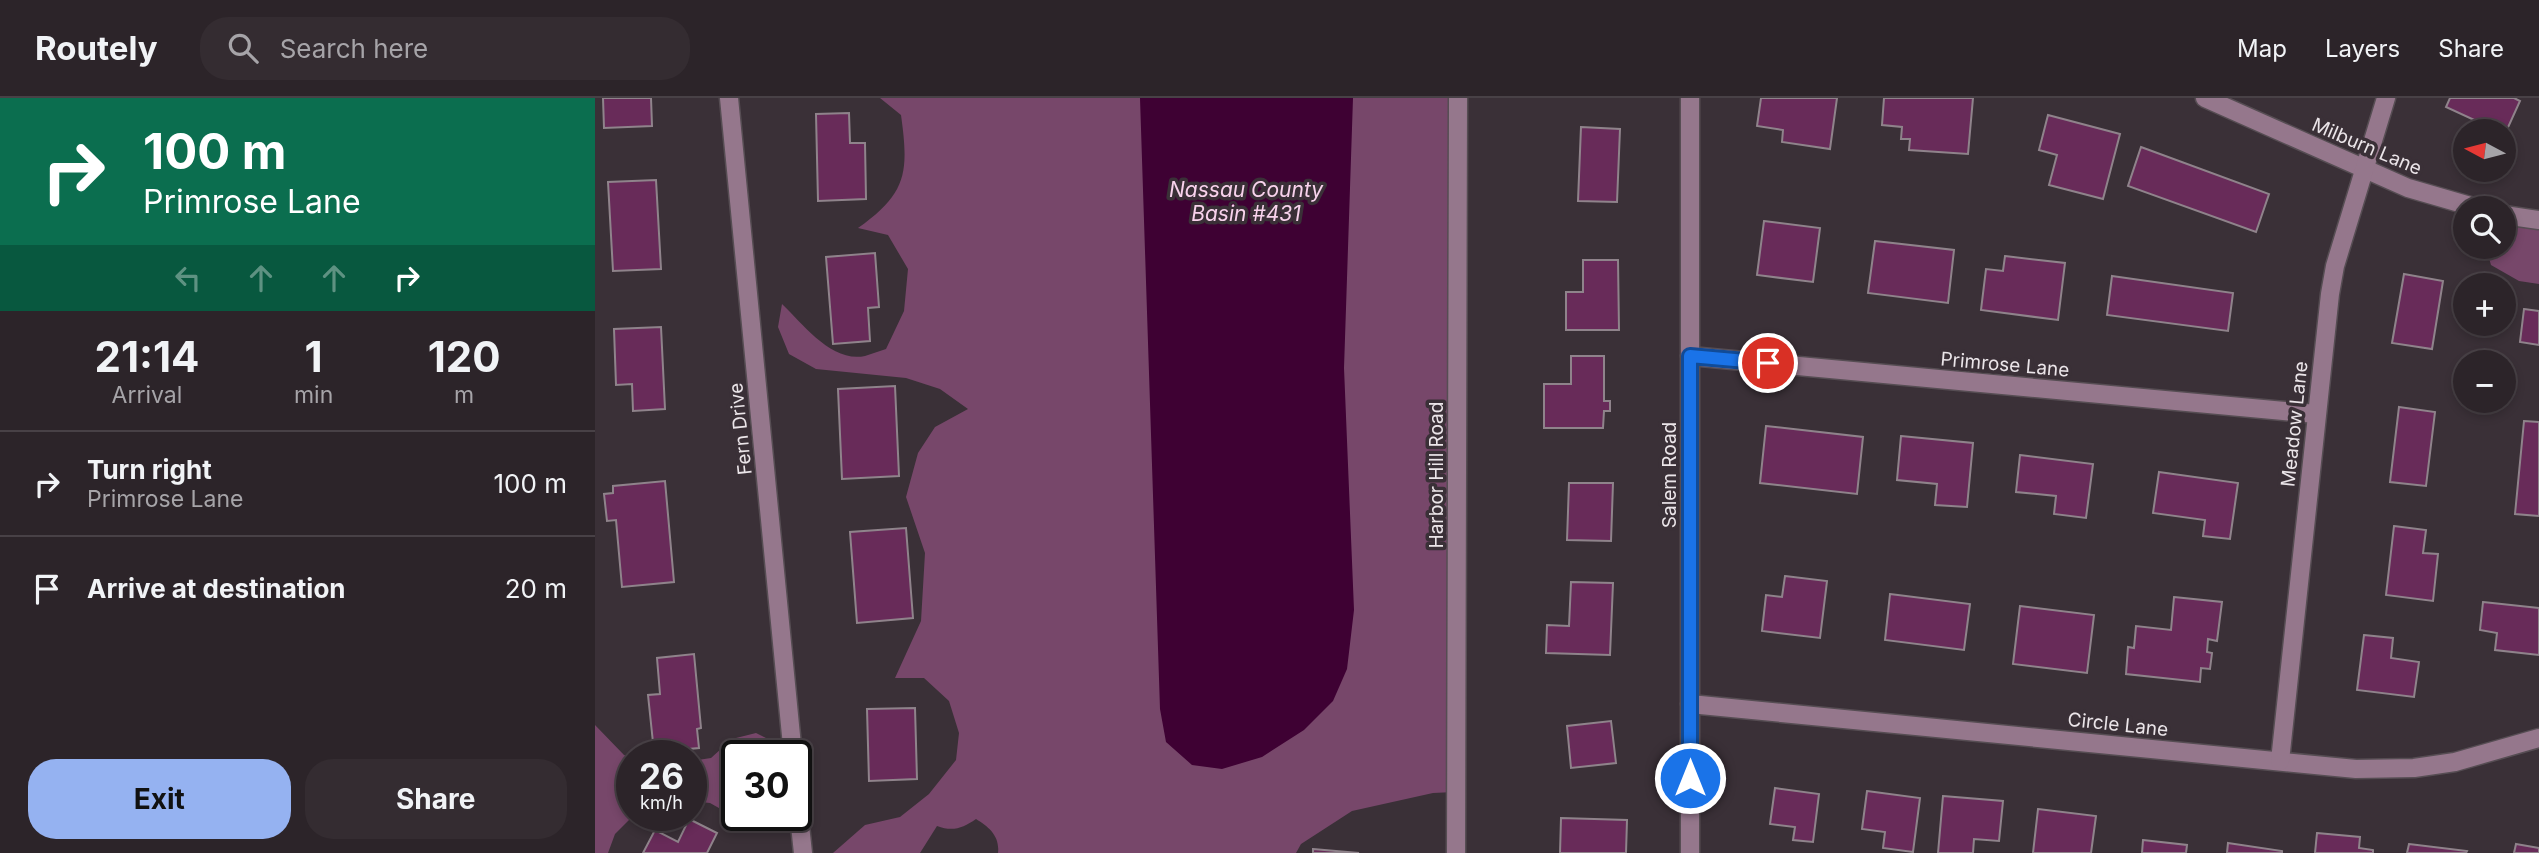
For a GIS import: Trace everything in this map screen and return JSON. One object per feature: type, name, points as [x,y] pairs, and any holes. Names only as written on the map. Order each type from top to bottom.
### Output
[{"type":"street","name":"Fern Drive","points":[[729,98],[791,740]]},
{"type":"street","name":"Harbor Hill Road","points":[[1456,853],[1458,98]]},
{"type":"street","name":"Salem Road","points":[[1690,98],[1690,853]]},
{"type":"street","name":"Milburn Lane","points":[[2205,98],[2408,188],[2453,201]]},
{"type":"street","name":"Meadow Lane","points":[[2280,761],[2327,315],[2335,266],[2386,98]]},
{"type":"street","points":[[2516,217],[2539,220]]},
{"type":"street","name":"Primrose Lane","points":[[1690,356],[2316,414]]},
{"type":"street","name":"Circle Lane","points":[[1690,704],[2356,769],[2414,768],[2455,762],[2539,738]]},
{"type":"street","points":[[801,831],[803,853]]},
{"type":"shaded area","points":[[880,98],[1458,98],[1454,792],[1433,793],[1352,811],[1301,844],[1296,853],[998,853],[993,833],[976,819],[958,828],[937,826],[920,853],[833,853],[865,825],[900,817],[929,794],[956,760],[959,733],[949,701],[924,678],[895,678],[921,621],[925,553],[906,497],[918,453],[935,427],[968,409],[940,389],[906,378],[816,369],[789,354],[778,327],[782,304],[809,332],[830,348],[853,357],[865,356],[886,349],[904,311],[908,269],[888,235],[858,228],[887,204],[901,180],[904,167],[901,115]]},
{"type":"shaded area","points":[[2539,213],[2539,284],[2519,281],[2516,279],[2516,273],[2505,273],[2491,265],[2489,259],[2516,259],[2516,219]]},
{"type":"shaded area","points":[[595,725],[616,747],[618,831],[608,853],[595,853]]},
{"type":"shaded area","points":[[756,733],[770,740],[731,740]]},
{"type":"shaded area","points":[[721,749],[721,809],[707,803],[707,759]]},
{"type":"water","name":"Nassau County Basin #431","points":[[1140,98],[1353,98],[1344,368],[1354,610],[1347,669],[1333,701],[1304,730],[1262,757],[1222,769],[1192,765],[1166,742],[1160,709]]},
{"type":"building","points":[[603,98],[651,98],[652,126],[604,128]]},
{"type":"building","points":[[1761,98],[1837,98],[1830,149],[1782,142],[1783,130],[1757,126]]},
{"type":"building","points":[[1884,98],[1973,98],[1968,154],[1909,150],[1910,139],[1901,139],[1902,127],[1882,125]]},
{"type":"building","points":[[2450,98],[2514,98],[2520,101],[2512,119],[2472,119],[2446,107]]},
{"type":"building","points":[[849,113],[850,143],[865,143],[866,199],[818,201],[816,114]]},
{"type":"building","points":[[2048,115],[2120,134],[2103,199],[2049,185],[2057,155],[2039,150]]},
{"type":"building","points":[[1581,127],[1620,129],[1617,202],[1578,201]]},
{"type":"building","points":[[2141,147],[2269,194],[2256,232],[2128,186]]},
{"type":"building","points":[[656,180],[661,269],[613,271],[608,182]]},
{"type":"building","points":[[1764,221],[1820,228],[1813,282],[1757,275]]},
{"type":"building","points":[[1875,241],[1954,250],[1948,303],[1868,293]]},
{"type":"building","points":[[875,253],[879,307],[868,308],[870,341],[833,344],[826,257]]},
{"type":"building","points":[[2005,256],[2065,263],[2058,320],[1981,310],[1986,269],[2003,271]]},
{"type":"building","points":[[1583,260],[1618,260],[1619,330],[1566,330],[1566,292],[1583,292]]},
{"type":"building","points":[[2404,274],[2443,281],[2432,349],[2392,343]]},
{"type":"building","points":[[2112,276],[2233,293],[2228,331],[2107,315]]},
{"type":"building","points":[[2524,309],[2539,311],[2539,345],[2520,342]]},
{"type":"building","points":[[661,327],[665,409],[633,411],[632,384],[616,385],[614,329]]},
{"type":"building","points":[[1571,356],[1604,356],[1604,401],[1610,401],[1610,411],[1604,411],[1603,428],[1544,428],[1544,384],[1571,384]]},
{"type":"building","points":[[895,386],[899,476],[842,479],[838,389]]},
{"type":"building","points":[[2399,407],[2435,412],[2426,486],[2390,482]]},
{"type":"building","points":[[2524,421],[2539,422],[2539,516],[2515,514]]},
{"type":"building","points":[[1766,426],[1863,437],[1857,494],[1760,483]]},
{"type":"building","points":[[1901,436],[1973,443],[1967,507],[1935,505],[1937,484],[1897,480]]},
{"type":"building","points":[[2020,455],[2093,464],[2086,518],[2054,514],[2056,496],[2016,492]]},
{"type":"building","points":[[2159,472],[2238,483],[2230,539],[2203,536],[2205,520],[2153,513]]},
{"type":"building","points":[[665,481],[674,582],[622,587],[616,520],[607,521],[604,494],[613,493],[613,486]]},
{"type":"building","points":[[1569,483],[1613,483],[1611,541],[1567,540]]},
{"type":"building","points":[[2394,526],[2426,530],[2423,553],[2438,554],[2433,601],[2386,595]]},
{"type":"building","points":[[906,528],[913,618],[857,623],[850,532]]},
{"type":"building","points":[[1785,576],[1827,581],[1820,638],[1762,631],[1766,595],[1782,597]]},
{"type":"building","points":[[1571,582],[1613,583],[1610,655],[1546,653],[1547,625],[1569,626]]},
{"type":"building","points":[[1890,594],[1970,604],[1964,650],[1885,640]]},
{"type":"building","points":[[2174,597],[2222,602],[2217,641],[2208,639],[2207,652],[2212,653],[2210,669],[2201,668],[2200,682],[2126,674],[2128,647],[2134,648],[2136,626],[2171,630]]},
{"type":"building","points":[[2483,602],[2539,608],[2539,655],[2495,650],[2497,633],[2480,630]]},
{"type":"building","points":[[2020,606],[2094,615],[2087,673],[2013,664]]},
{"type":"building","points":[[2364,635],[2393,638],[2391,658],[2419,662],[2414,697],[2357,690]]},
{"type":"building","points":[[694,654],[701,728],[697,729],[698,740],[653,740],[648,695],[660,694],[657,658]]},
{"type":"building","points":[[915,708],[917,779],[869,781],[867,709]]},
{"type":"building","points":[[1611,721],[1616,763],[1571,768],[1567,726]]},
{"type":"building","points":[[1775,788],[1819,794],[1813,842],[1793,840],[1795,827],[1770,824]]},
{"type":"building","points":[[1867,791],[1920,798],[1913,852],[1883,848],[1885,832],[1862,829]]},
{"type":"building","points":[[1943,796],[2003,801],[1999,841],[1974,839],[1973,853],[1938,853]]},
{"type":"building","points":[[2038,809],[2096,816],[2091,853],[2033,853]]},
{"type":"building","points":[[1561,818],[1627,820],[1626,853],[1560,853]]},
{"type":"building","points":[[707,828],[717,833],[707,853],[643,853],[654,831],[678,842],[683,831],[707,831]]},
{"type":"building","points":[[2317,833],[2360,837],[2359,848],[2373,850],[2373,853],[2315,853]]},
{"type":"building","points":[[2143,840],[2187,845],[2186,853],[2142,853]]},
{"type":"building","points":[[2228,843],[2282,851],[2282,853],[2227,853]]},
{"type":"building","points":[[2409,844],[2467,851],[2407,853]]},
{"type":"building","points":[[2516,844],[2539,848],[2539,853],[2514,853]]},
{"type":"building","points":[[1313,849],[1359,853],[1313,853]]},
{"type":"route","points":[[1690,778],[1690,356],[1768,363]]}]
